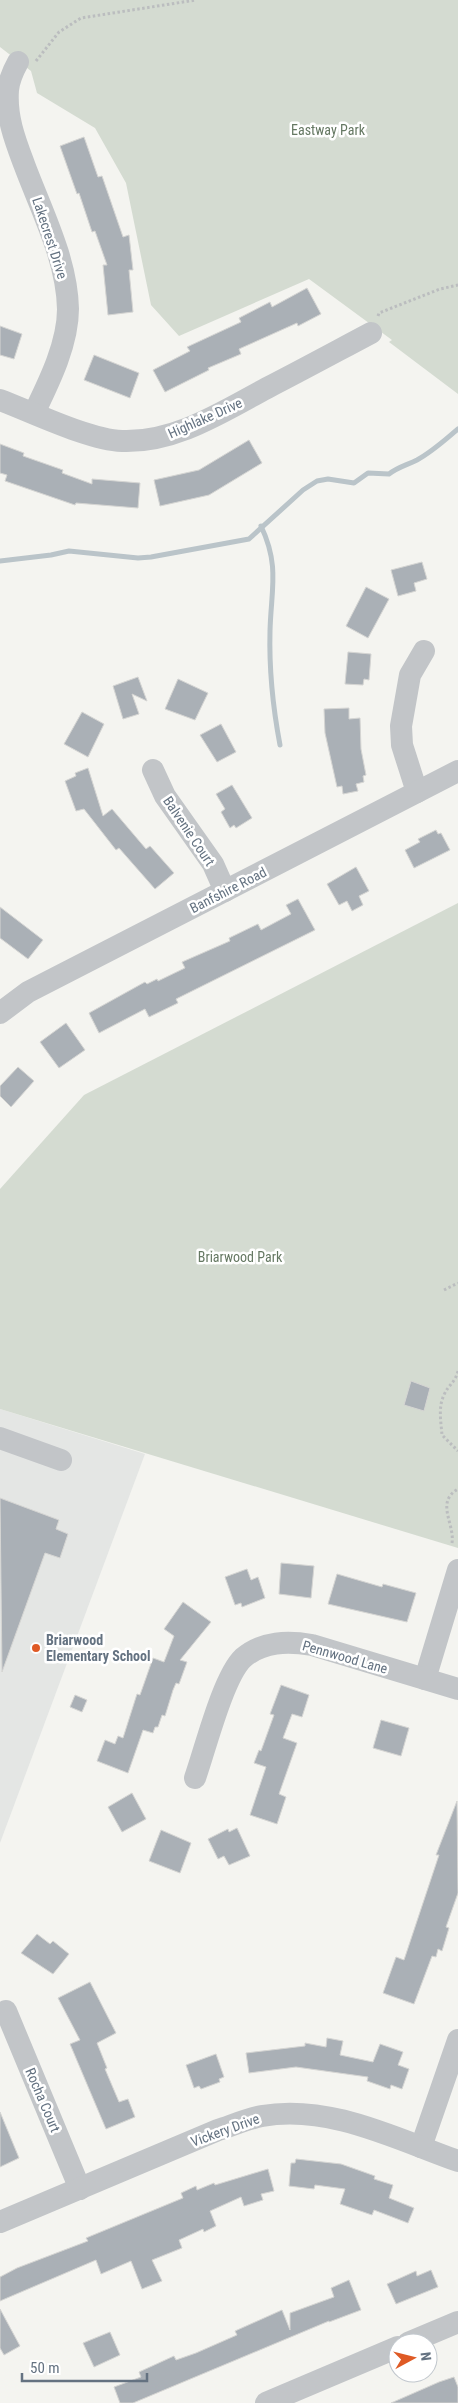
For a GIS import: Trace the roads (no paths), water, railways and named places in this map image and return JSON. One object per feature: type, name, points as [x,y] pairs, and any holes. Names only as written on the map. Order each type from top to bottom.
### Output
[{"type":"street","name":"Lakecrest Drive","points":[[18,62],[8,90],[8,117],[60,260],[68,302],[66,328],[56,362],[34,413]]},
{"type":"street","name":"Highlake Drive","points":[[0,400],[96,436],[121,441],[152,440],[175,434],[221,413],[372,333]]},
{"type":"street","points":[[418,792],[402,745],[400,726],[410,675],[424,651]]},
{"type":"street","name":"Balvenie Court","points":[[154,770],[165,796],[213,864],[225,891]]},
{"type":"street","name":"Banfshire Road","points":[[1,1009],[28,992],[458,771]]},
{"type":"street","points":[[0,1438],[61,1460]]},
{"type":"street","points":[[425,1679],[458,1570]]},
{"type":"street","name":"Pennwood Lane","points":[[195,1778],[224,1693],[238,1664],[245,1657],[262,1647],[283,1642],[312,1645],[458,1689]]},
{"type":"street","name":"Rocha Court","points":[[6,2011],[80,2189]]},
{"type":"street","points":[[421,2147],[458,2040]]},
{"type":"street","name":"Vickery Drive","points":[[0,2222],[218,2130],[243,2121],[275,2114],[335,2118],[458,2161]]},
{"type":"street","points":[[432,2333],[458,2322]]},
{"type":"street","points":[[266,2403],[388,2351]]},
{"type":"waterway","points":[[0,561],[69,551],[138,558],[151,557],[249,539],[303,490],[317,481],[328,479],[354,483],[368,473],[389,474],[428,453],[458,429]]},
{"type":"waterway","points":[[261,526],[271,554],[273,590],[270,660],[273,703],[280,745]]},
{"type":"place","name":"Briarwood Elementary School","points":[[36,1648]]},
{"type":"park label","name":"Eastway Park","points":[[328,130]]},
{"type":"park label","name":"Briarwood Park","points":[[240,1257]]}]
